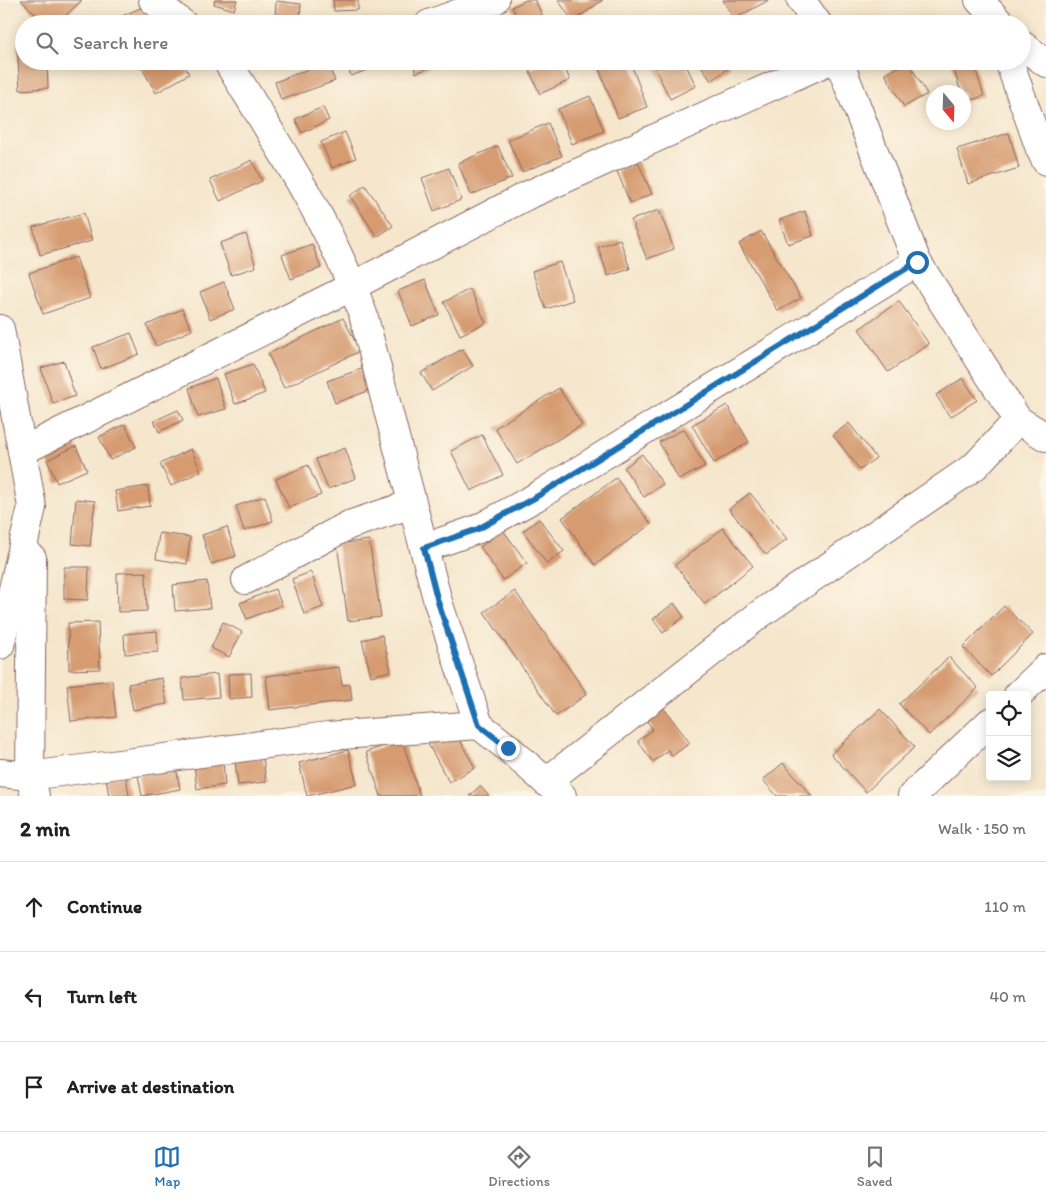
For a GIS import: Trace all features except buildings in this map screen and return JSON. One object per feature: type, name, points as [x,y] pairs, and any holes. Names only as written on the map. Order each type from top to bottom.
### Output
[{"type":"street","points":[[153,0],[172,15]]},
{"type":"street","points":[[454,15],[496,0]]},
{"type":"street","points":[[801,0],[812,15]]},
{"type":"street","points":[[979,0],[993,15]]},
{"type":"street","points":[[1031,52],[1046,63]]},
{"type":"street","points":[[232,70],[302,185],[353,286],[363,314],[438,602],[479,725],[554,789],[760,614],[975,466],[1018,420]]},
{"type":"street","points":[[22,451],[353,286],[526,196],[808,70]]},
{"type":"street","points":[[842,70],[917,262],[1018,420],[1046,437]]},
{"type":"street","points":[[1013,70],[1040,149],[1046,161]]},
{"type":"street","points":[[424,548],[478,529],[536,497],[917,262]]},
{"type":"street","points":[[0,329],[32,507],[33,786]]},
{"type":"street","points":[[246,580],[349,525],[412,504]]},
{"type":"street","points":[[0,645],[32,507]]},
{"type":"street","points":[[1022,691],[1046,668]]},
{"type":"street","points":[[0,772],[33,786],[328,736],[479,725]]},
{"type":"street","points":[[912,796],[986,726]]},
{"type":"route","points":[[508,748],[479,725],[438,602],[424,548],[478,529],[536,497],[917,262]]}]
